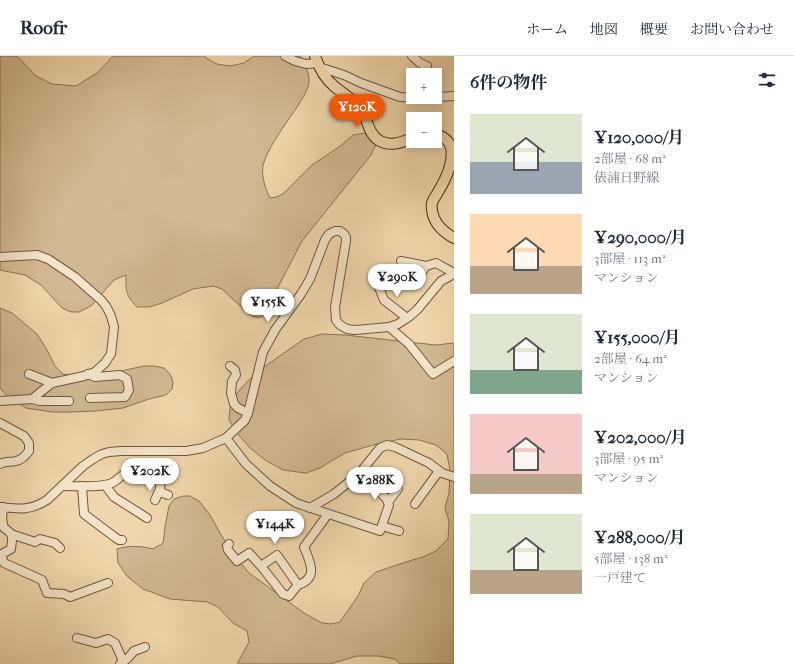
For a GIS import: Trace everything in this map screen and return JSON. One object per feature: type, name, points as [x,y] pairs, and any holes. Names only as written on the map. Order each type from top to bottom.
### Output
[{"type":"main road","points":[[318,62],[325,77],[334,86],[353,100],[363,112],[370,131],[379,141],[390,144],[406,140]]},
{"type":"main road","points":[[442,135],[449,141],[454,151],[454,162],[432,202],[432,208],[435,221],[454,238]]},
{"type":"street","points":[[285,56],[306,64],[318,62],[361,83],[400,97],[421,98],[454,96]]},
{"type":"street","points":[[412,56],[420,63],[427,66]]},
{"type":"street","points":[[58,542],[40,539],[35,542],[11,534],[4,528],[1,507],[24,509],[36,506],[47,500],[93,459],[108,452],[186,451],[203,448],[226,438],[245,420],[263,352],[275,330],[310,279],[328,234],[336,230],[340,231],[344,234],[346,240],[335,307],[336,320],[340,325],[347,329],[355,330],[389,327],[398,324],[417,310],[441,281],[454,274]]},
{"type":"street","points":[[0,257],[37,255],[48,259],[75,277],[101,300],[111,316],[114,327],[111,354],[105,363],[95,372],[88,372],[52,382],[32,399]]},
{"type":"street","points":[[401,261],[426,266],[436,264],[454,274]]},
{"type":"street","points":[[418,278],[426,266]]},
{"type":"street","points":[[378,285],[384,300],[407,318]]},
{"type":"street","points":[[389,327],[409,344],[433,374],[454,361]]},
{"type":"street","points":[[230,366],[235,370],[236,376],[232,381],[231,393],[234,404],[238,408],[248,413]]},
{"type":"street","points":[[88,372],[95,377],[120,375],[127,379],[129,390],[125,396],[90,398]]},
{"type":"street","points":[[30,374],[52,382]]},
{"type":"street","points":[[0,400],[32,399],[69,401]]},
{"type":"street","points":[[0,423],[24,436],[29,443],[29,451],[25,456],[16,461],[5,461],[0,464]]},
{"type":"street","points":[[226,438],[246,464],[270,486],[296,503],[380,531],[389,505],[388,502],[386,498],[359,474]]},
{"type":"street","points":[[310,508],[334,494],[359,474],[380,448],[387,445],[395,447],[429,463],[439,471],[454,477]]},
{"type":"street","points":[[63,486],[105,485],[112,483],[125,472],[133,468],[171,474]]},
{"type":"street","points":[[414,504],[439,471]]},
{"type":"street","points":[[154,500],[160,489],[161,473]]},
{"type":"street","points":[[105,485],[114,497],[147,518]]},
{"type":"street","points":[[82,486],[84,514],[116,538],[122,540]]},
{"type":"street","points":[[160,489],[160,492],[168,495]]},
{"type":"street","points":[[388,502],[398,489]]},
{"type":"street","points":[[229,544],[226,546],[237,561],[249,553],[283,594],[289,596],[298,585],[302,584],[310,577],[312,572],[311,565],[304,547],[328,514]]},
{"type":"street","points":[[382,526],[399,531]]},
{"type":"street","points":[[11,534],[13,536],[11,549],[0,555],[4,563],[42,580],[47,593],[64,594],[70,597],[108,583]]},
{"type":"street","points":[[261,566],[277,555],[298,585]]},
{"type":"street","points":[[77,638],[96,643],[108,640],[116,643],[122,663],[134,651],[145,647]]},
{"type":"shaded area","points":[[0,56],[17,56],[36,76],[52,84],[76,86],[97,73],[113,56],[205,56],[217,64],[230,66],[244,63],[254,56],[300,56],[308,72],[309,84],[300,102],[270,148],[264,162],[263,176],[270,198],[277,197],[284,193],[312,165],[339,147],[353,135],[366,133],[371,135],[377,142],[371,155],[302,241],[265,314],[258,318],[250,315],[222,289],[213,286],[193,289],[162,303],[149,307],[137,307],[130,299],[127,292],[126,275],[114,280],[91,306],[79,312],[71,312],[62,308],[41,285],[25,275],[0,270]]},
{"type":"shaded area","points":[[0,308],[12,313],[37,334],[55,366],[63,374],[80,376],[102,375],[144,366],[154,366],[164,368],[170,374],[173,382],[172,389],[166,395],[123,408],[96,411],[52,412],[26,408],[8,397],[0,388]]},
{"type":"shaded area","points":[[322,334],[345,335],[436,345],[454,343],[454,664],[400,664],[395,659],[379,656],[357,656],[330,664],[238,664],[249,642],[247,631],[233,623],[218,607],[207,602],[170,599],[143,589],[127,576],[118,563],[117,549],[135,546],[153,549],[163,543],[169,506],[174,499],[183,496],[190,496],[199,501],[210,515],[232,552],[249,573],[304,613],[322,623],[331,624],[340,622],[358,596],[364,583],[376,572],[423,557],[436,551],[448,539],[449,521],[445,508],[449,493],[450,470],[447,454],[436,445],[419,440],[401,439],[377,444],[345,453],[320,468],[306,473],[283,470],[265,460],[250,448],[237,433],[229,420],[230,408],[235,396],[256,373],[304,339]]}]
